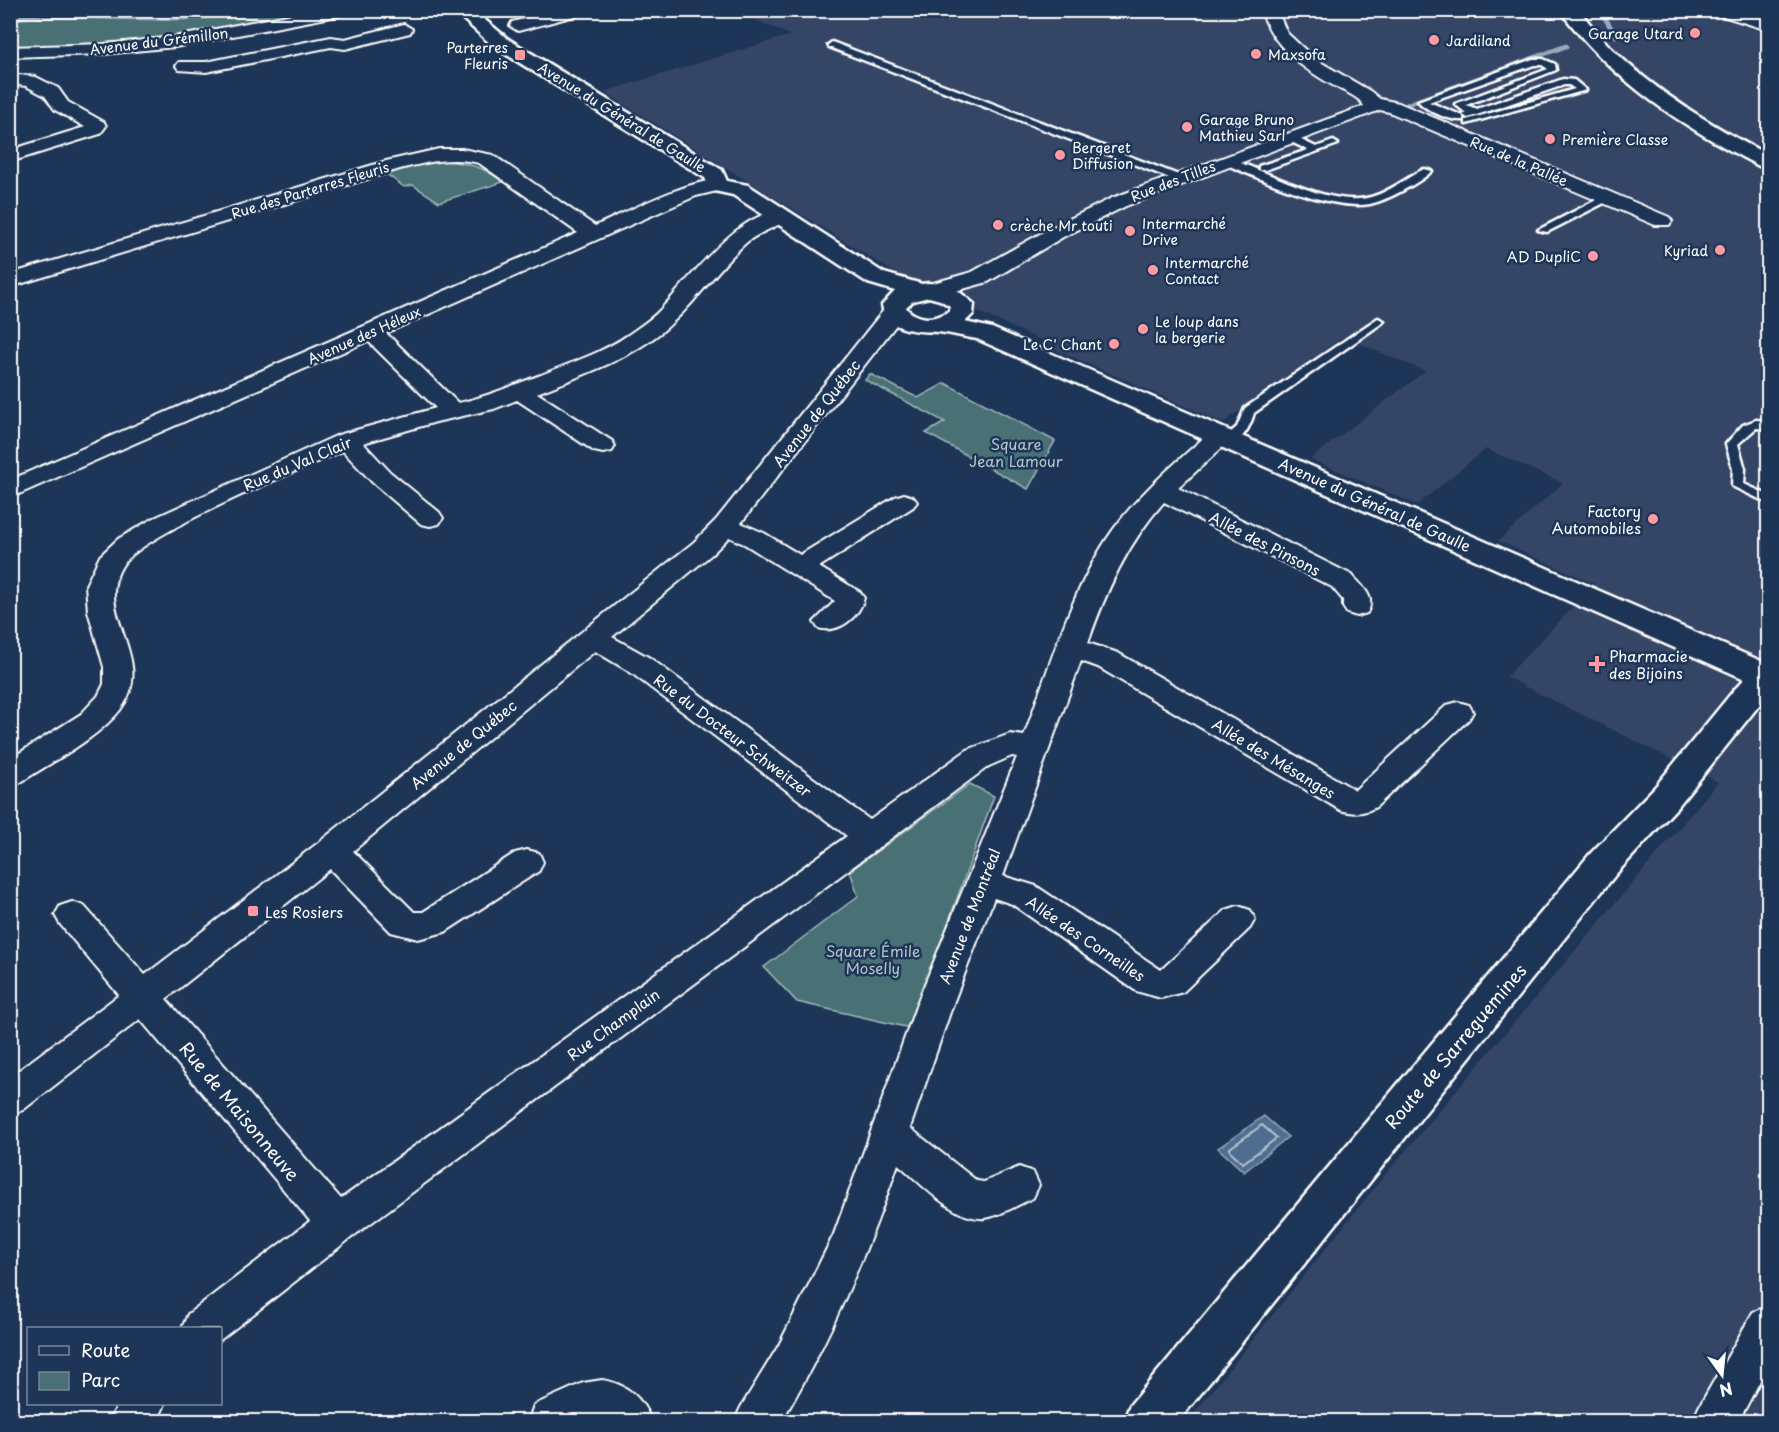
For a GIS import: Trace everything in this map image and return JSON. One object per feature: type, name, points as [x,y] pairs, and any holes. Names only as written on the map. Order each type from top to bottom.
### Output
[{"type":"street","name":"Avenue du Grémillon","points":[[11,52],[163,44],[234,33],[342,10]]},
{"type":"street","name":"Avenue du Général de Gaulle","points":[[462,10],[497,40],[714,175],[718,185],[740,190],[876,278],[954,296],[983,333]]},
{"type":"street","points":[[518,26],[580,10]]},
{"type":"street","points":[[1269,10],[1275,29],[1299,55],[1321,71],[1364,95],[1374,104]]},
{"type":"street","points":[[1719,11],[1768,25]]},
{"type":"street","points":[[1572,12],[1585,32],[1606,54],[1643,86],[1703,126],[1768,163]]},
{"type":"street","points":[[310,17],[331,42]]},
{"type":"street","points":[[185,66],[206,68],[331,42],[345,44],[404,29]]},
{"type":"street","points":[[10,79],[30,81],[52,92],[62,106],[97,126],[93,130],[10,156]]},
{"type":"street","name":"Rue de la Pallée","points":[[1374,104],[1393,107],[1440,122],[1606,198],[1662,221]]},
{"type":"street","name":"Rue des Tilles","points":[[927,291],[980,277],[1119,202],[1178,178],[1372,109],[1374,104]]},
{"type":"street","name":"Rue des Parterres Fleuris","points":[[10,281],[402,162],[443,154],[471,155],[486,159],[593,234]]},
{"type":"street","name":"Avenue des Héleux","points":[[10,490],[689,192],[718,185]]},
{"type":"street","name":"Rue du Val Clair","points":[[10,774],[92,721],[115,692],[120,674],[102,611],[100,593],[104,571],[116,555],[134,541],[161,525],[346,440],[486,404],[592,363],[634,341],[674,309],[709,268],[740,237],[758,225],[780,217]]},
{"type":"street","name":"Rue des Tilles","points":[[962,308],[980,277]]},
{"type":"street","name":"Avenue du Général de Gaulle","points":[[876,278],[903,320],[983,333],[1768,676]]},
{"type":"street","points":[[895,308],[905,295],[927,291]]},
{"type":"street","name":"Avenue de Québec","points":[[10,1099],[330,852],[703,548],[725,526],[872,343],[895,308]]},
{"type":"street","points":[[872,343],[955,319],[962,308]]},
{"type":"street","points":[[371,332],[453,411]]},
{"type":"street","points":[[520,392],[603,446]]},
{"type":"street","name":"Avenue de Montréal","points":[[756,1422],[794,1360],[825,1300],[852,1239],[936,1000],[1035,749],[1071,648],[1112,551],[1141,512],[1161,490],[1224,438]]},
{"type":"street","points":[[346,440],[381,477],[430,519]]},
{"type":"street","name":"Allée des Pinsons","points":[[1161,490],[1342,581],[1357,598],[1357,607]]},
{"type":"street","points":[[800,567],[904,502]]},
{"type":"street","points":[[725,526],[755,539],[850,598],[848,606],[828,622]]},
{"type":"street","name":"Rue du Docteur Schweitzer","points":[[594,638],[640,665],[869,836]]},
{"type":"street","name":"Allée des Mésanges","points":[[1071,648],[1108,660],[1351,802],[1365,799],[1458,712]]},
{"type":"street","name":"Route de Sarreguemines","points":[[1147,1422],[1604,864],[1667,796],[1746,698],[1768,676]]},
{"type":"street","name":"Rue Champlain","points":[[206,1327],[338,1224],[978,758],[1010,746],[1035,749]]},
{"type":"street","points":[[330,852],[348,865],[403,922],[412,926],[433,923],[527,862]]},
{"type":"street","name":"Allée des Corneilles","points":[[982,882],[1024,895],[1148,981],[1161,984],[1171,982],[1238,919]]},
{"type":"street","name":"Rue de Maisonneuve","points":[[72,915],[338,1224]]},
{"type":"street","points":[[890,1134],[968,1198],[985,1200],[1020,1185]]},
{"type":"street","points":[[1714,1422],[1768,1326]]},
{"type":"street","points":[[549,1420],[589,1403],[605,1401],[616,1405],[630,1422]]},
{"type":"street","points":[[131,1422],[141,1405]]},
{"type":"lane","points":[[832,45],[1178,178]]},
{"type":"lane","points":[[1533,62],[1543,62],[1552,66],[1582,90],[1579,93],[1440,122],[1423,100],[1533,62]]},
{"type":"lane","points":[[1440,122],[1460,104],[1545,73],[1552,70],[1552,66]]},
{"type":"lane","points":[[1440,122],[1460,118],[1563,82],[1578,85]]},
{"type":"lane","points":[[1460,104],[1467,110],[1478,112]]},
{"type":"lane","points":[[1440,122],[1460,118]]},
{"type":"lane","points":[[1290,138],[1316,150]]},
{"type":"lane","points":[[1262,168],[1333,144]]},
{"type":"lane","points":[[1226,161],[1291,187],[1360,202],[1372,200],[1427,171]]},
{"type":"lane","points":[[1542,230],[1606,198]]},
{"type":"lane","points":[[1224,438],[1243,429],[1249,411],[1378,321]]},
{"type":"lane","points":[[1768,425],[1760,423],[1749,425],[1732,444],[1739,469],[1738,486],[1768,499]]},
{"type":"shaded area","points":[[735,11],[1768,11],[1768,1421],[1188,1421],[1374,1188],[1718,782],[1506,677],[1595,584],[1498,541],[1563,483],[1486,449],[1417,505],[1310,459],[1425,371],[1343,337],[1223,423],[1054,349],[1056,347],[905,279],[604,92],[790,35]]},
{"type":"green space","points":[[11,11],[321,11],[170,36],[94,44],[17,47],[11,45]]},
{"type":"green space","points":[[438,161],[472,166],[488,172],[503,182],[439,202],[413,185],[404,187],[385,173]]},
{"type":"green space","name":"Square Jean Lamour","points":[[870,374],[918,398],[945,383],[1055,441],[1028,489],[926,433],[945,422],[865,380]]},
{"type":"green space","name":"Square Émile Moselly","points":[[970,784],[994,796],[910,1028],[797,1002],[764,967],[858,896],[850,871]]},
{"type":"water","points":[[33,11],[259,11],[206,19],[150,20],[40,18],[27,14]]},
{"type":"water","points":[[1264,1116],[1288,1137],[1244,1172],[1218,1148]]},
{"type":"waterway","points":[[1602,13],[1616,36]]},
{"type":"waterway","points":[[10,19],[40,14]]},
{"type":"waterway","points":[[1408,104],[1566,46]]},
{"type":"place","name":"Garage Utard","points":[[1695,33]]},
{"type":"place","name":"Jardiland","points":[[1434,40]]},
{"type":"place","name":"Maxsofa","points":[[1256,54]]},
{"type":"place","name":"Parterres Fleuris","points":[[520,55]]},
{"type":"place","name":"Garage Bruno Mathieu Sarl","points":[[1187,127]]},
{"type":"place","name":"Première Classe","points":[[1550,139]]},
{"type":"place","name":"Bergeret Diffusion","points":[[1060,155]]},
{"type":"place","name":"crèche Mr touti","points":[[998,225]]},
{"type":"place","name":"Intermarché Drive","points":[[1130,231]]},
{"type":"place","name":"Kyriad","points":[[1720,250]]},
{"type":"place","name":"AD DupliC","points":[[1593,256]]},
{"type":"place","name":"Intermarché Contact","points":[[1153,270]]},
{"type":"place","name":"Le loup dans la bergerie","points":[[1143,329]]},
{"type":"place","name":"Le C' Chant","points":[[1114,344]]},
{"type":"place","name":"Factory Automobiles","points":[[1653,519]]},
{"type":"place","name":"Pharmacie des Bijoins","points":[[1597,664]]},
{"type":"place","name":"Les Rosiers","points":[[253,911]]}]
